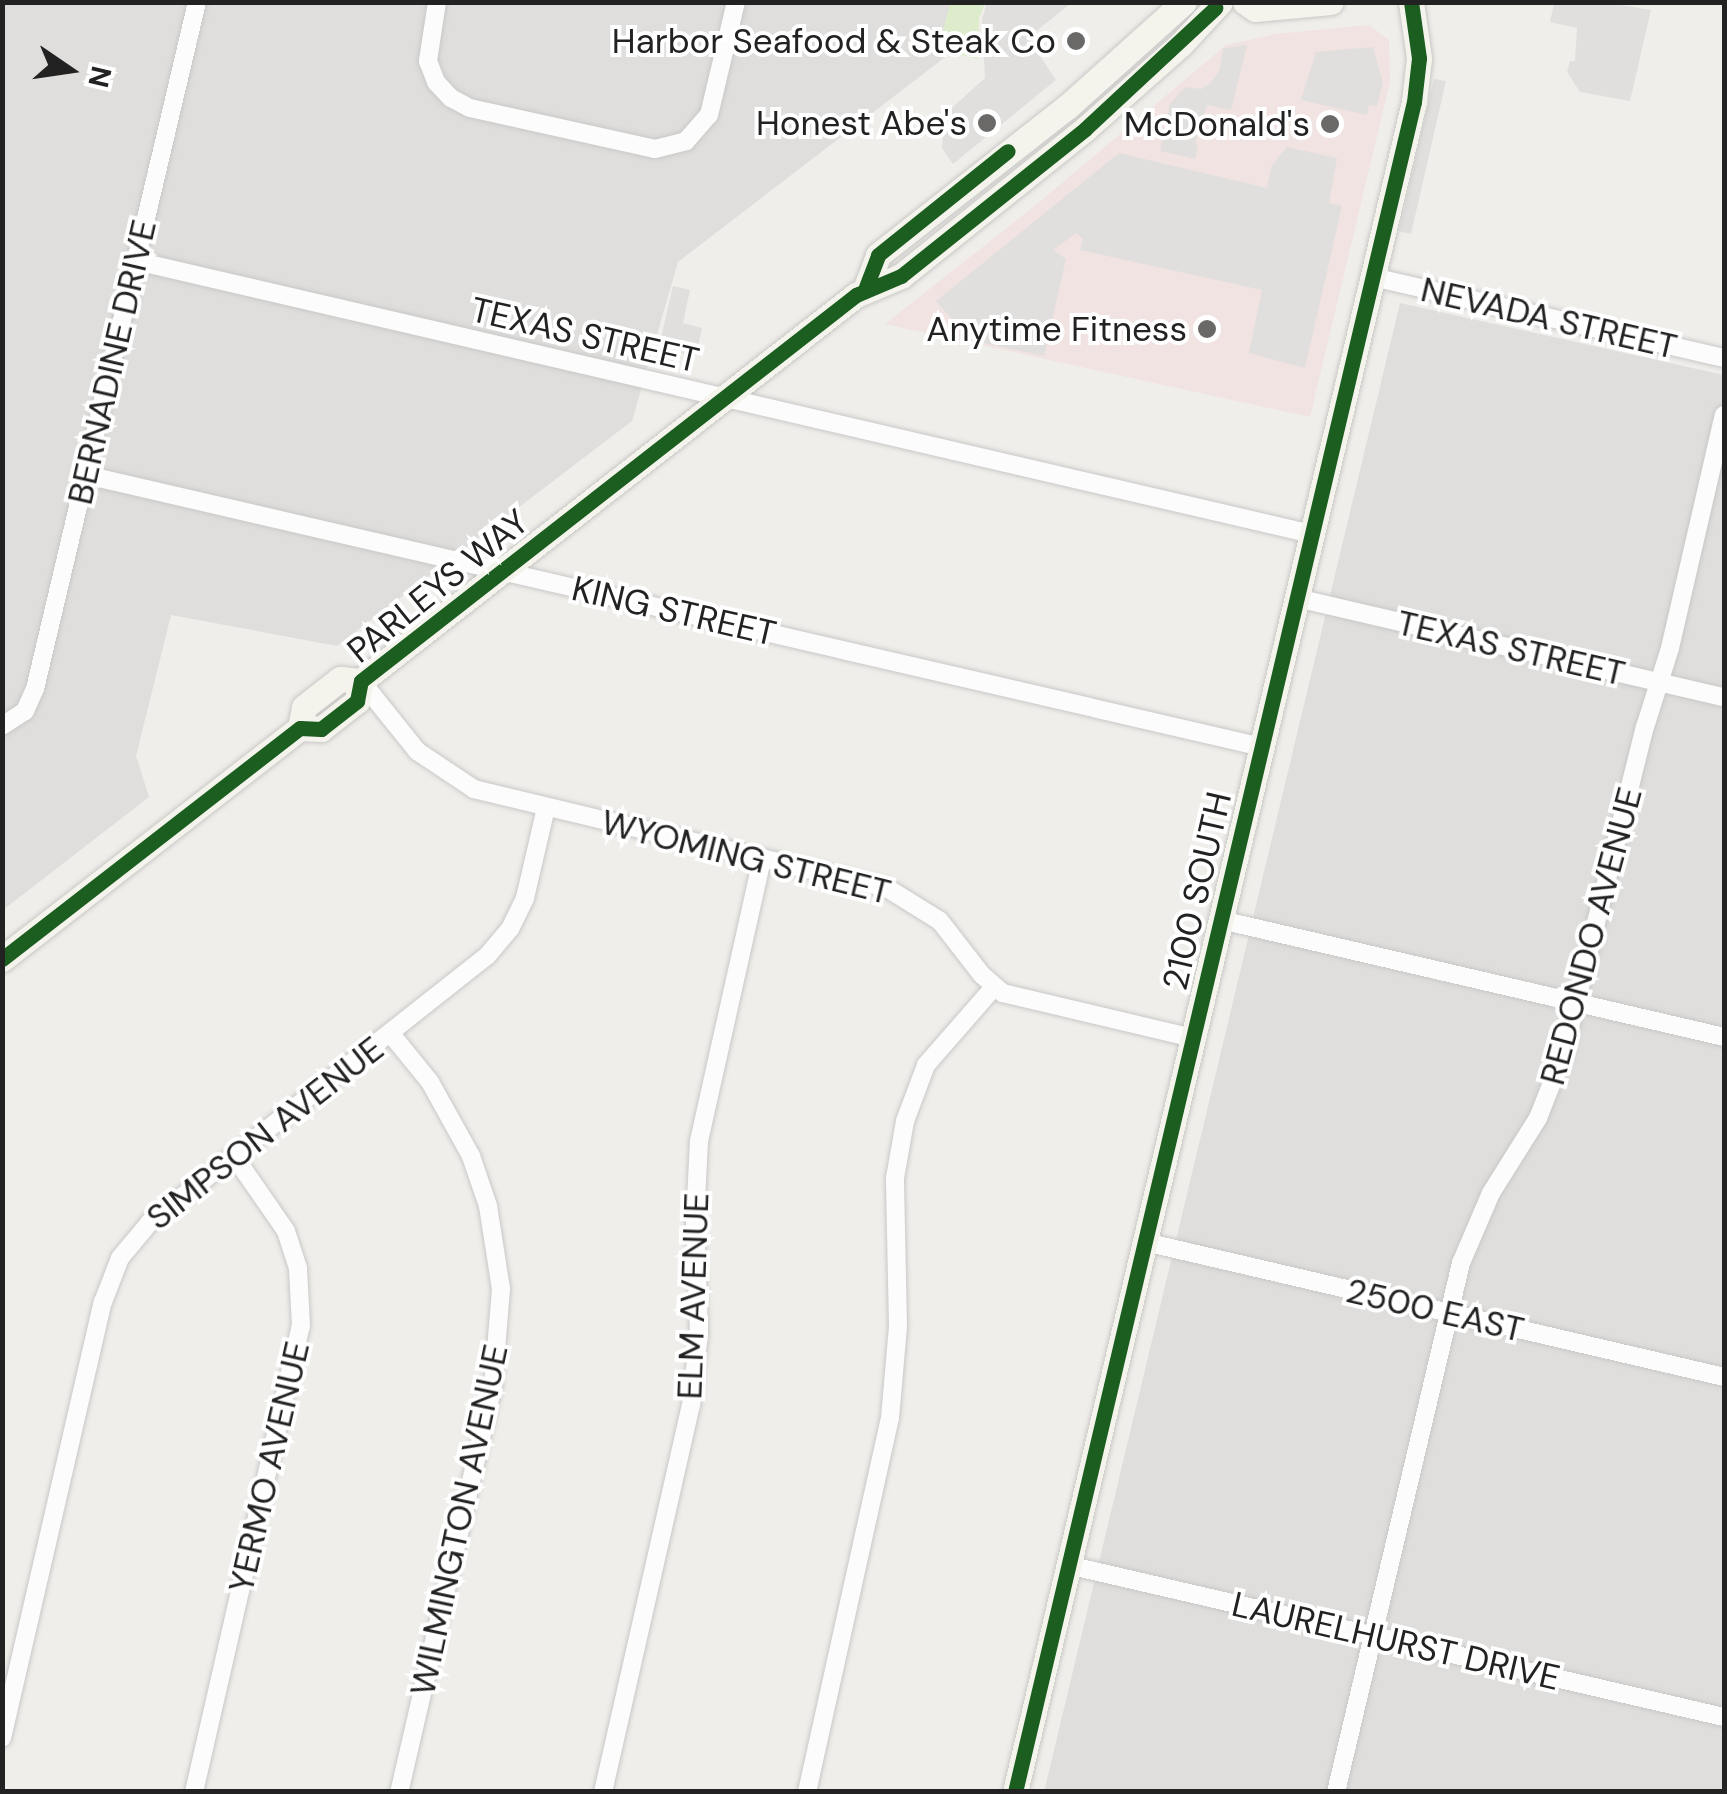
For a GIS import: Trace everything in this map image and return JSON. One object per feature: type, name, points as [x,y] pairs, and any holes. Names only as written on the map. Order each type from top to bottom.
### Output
[{"type":"main road","name":"PARLEYS WAY","points":[[2,960],[300,728],[304,707],[340,678],[361,681],[866,287],[901,276],[1032,172],[1181,44],[1220,2]]},
{"type":"main road","points":[[1245,2],[1256,9],[1331,2]]},
{"type":"main road","name":"2100 SOUTH","points":[[1015,1792],[1417,86],[1418,46],[1411,2]]},
{"type":"main road","name":"PARLEYS WAY","points":[[866,287],[878,255],[1067,107],[1183,3]]},
{"type":"street","name":"BERNADINE DRIVE","points":[[10,722],[36,689],[197,2]]},
{"type":"street","points":[[437,2],[428,61],[436,82],[450,98],[470,108],[655,149],[686,140],[709,115],[736,2]]},
{"type":"street","name":"TEXAS STREET","points":[[136,261],[1312,534]]},
{"type":"street","name":"NEVADA STREET","points":[[1373,277],[1724,358]]},
{"type":"street","name":"REDONDO AVENUE","points":[[1336,1792],[1470,1238],[1548,1098],[1578,1003],[1724,415]]},
{"type":"street","name":"KING STREET","points":[[86,474],[1262,748]]},
{"type":"street","name":"TEXAS STREET","points":[[1297,598],[1724,697]]},
{"type":"street","name":"WYOMING STREET","points":[[361,681],[417,750],[446,773],[490,795],[870,882],[906,896],[940,921],[994,987]]},
{"type":"street","name":"SIMPSON AVENUE","points":[[2,1738],[113,1272],[150,1222],[487,956],[510,929],[530,881],[546,808]]},
{"type":"street","name":"ELM AVENUE","points":[[602,1792],[691,1406],[699,1333],[695,1206],[699,1141],[762,858]]},
{"type":"street","points":[[1221,920],[1724,1037]]},
{"type":"street","points":[[807,1792],[890,1418],[898,1326],[894,1205],[902,1136],[926,1065],[994,987],[1023,1000],[1193,1038]]},
{"type":"street","name":"WILMINGTON AVENUE","points":[[391,1034],[430,1082],[470,1156],[488,1206],[500,1289],[492,1386],[398,1792]]},
{"type":"street","name":"YERMO AVENUE","points":[[194,1792],[301,1326],[298,1268],[286,1230],[234,1156]]},
{"type":"street","name":"2500 EAST","points":[[1145,1242],[1724,1377]]},
{"type":"street","name":"LAURELHURST DRIVE","points":[[1068,1565],[1724,1716]]},
{"type":"shaded area","points":[[3,3],[971,3],[961,45],[678,262],[632,421],[337,646],[171,615],[136,756],[149,797],[3,910]]},
{"type":"shaded area","points":[[987,3],[1070,4],[1028,38],[1056,80],[953,164],[942,148],[945,114],[985,78],[982,19]]},
{"type":"shaded area","points":[[1554,3],[1610,3],[1651,10],[1630,101],[1580,92],[1567,72],[1570,61],[1575,61],[1577,28],[1550,22]]},
{"type":"shaded area","points":[[1369,25],[1389,40],[1390,82],[1310,417],[885,324],[1037,204],[1226,45],[1275,34]]},
{"type":"shaded area","points":[[1247,45],[1231,110],[1207,105],[1195,144],[1195,159],[1160,151],[1170,104],[1185,87],[1201,89],[1209,84],[1219,72],[1223,48]]},
{"type":"shaded area","points":[[1373,47],[1383,83],[1377,106],[1369,105],[1367,115],[1301,100],[1316,52]]},
{"type":"shaded area","points":[[1434,79],[1446,81],[1411,234],[1399,231]]},
{"type":"shaded area","points":[[1287,147],[1337,158],[1329,203],[1342,206],[1305,368],[1249,353],[1262,290],[1080,250],[1083,239],[1076,233],[1053,250],[1066,259],[1044,356],[970,340],[936,301],[1119,153],[1267,188],[1272,165]]},
{"type":"shaded area","points":[[673,286],[690,290],[683,323],[702,328],[696,356],[676,352],[673,363],[656,359]]},
{"type":"shaded area","points":[[1400,303],[1724,375],[1724,1791],[1044,1792]]},
{"type":"green space","points":[[950,3],[985,3],[979,18],[978,59],[938,50]]},
{"type":"cycle path","points":[[1015,1792],[1414,102],[1419,58],[1411,2]]},
{"type":"cycle path","points":[[2,959],[300,728],[321,729],[357,701],[361,681],[856,295],[901,276],[1085,129],[1215,8]]},
{"type":"cycle path","points":[[866,287],[878,255],[1008,151]]},
{"type":"place","name":"Harbor Seafood & Steak Co","points":[[1076,41]]},
{"type":"place","name":"Honest Abe's","points":[[987,123]]},
{"type":"place","name":"McDonald's","points":[[1330,124]]},
{"type":"place","name":"Anytime Fitness","points":[[1207,329]]}]
